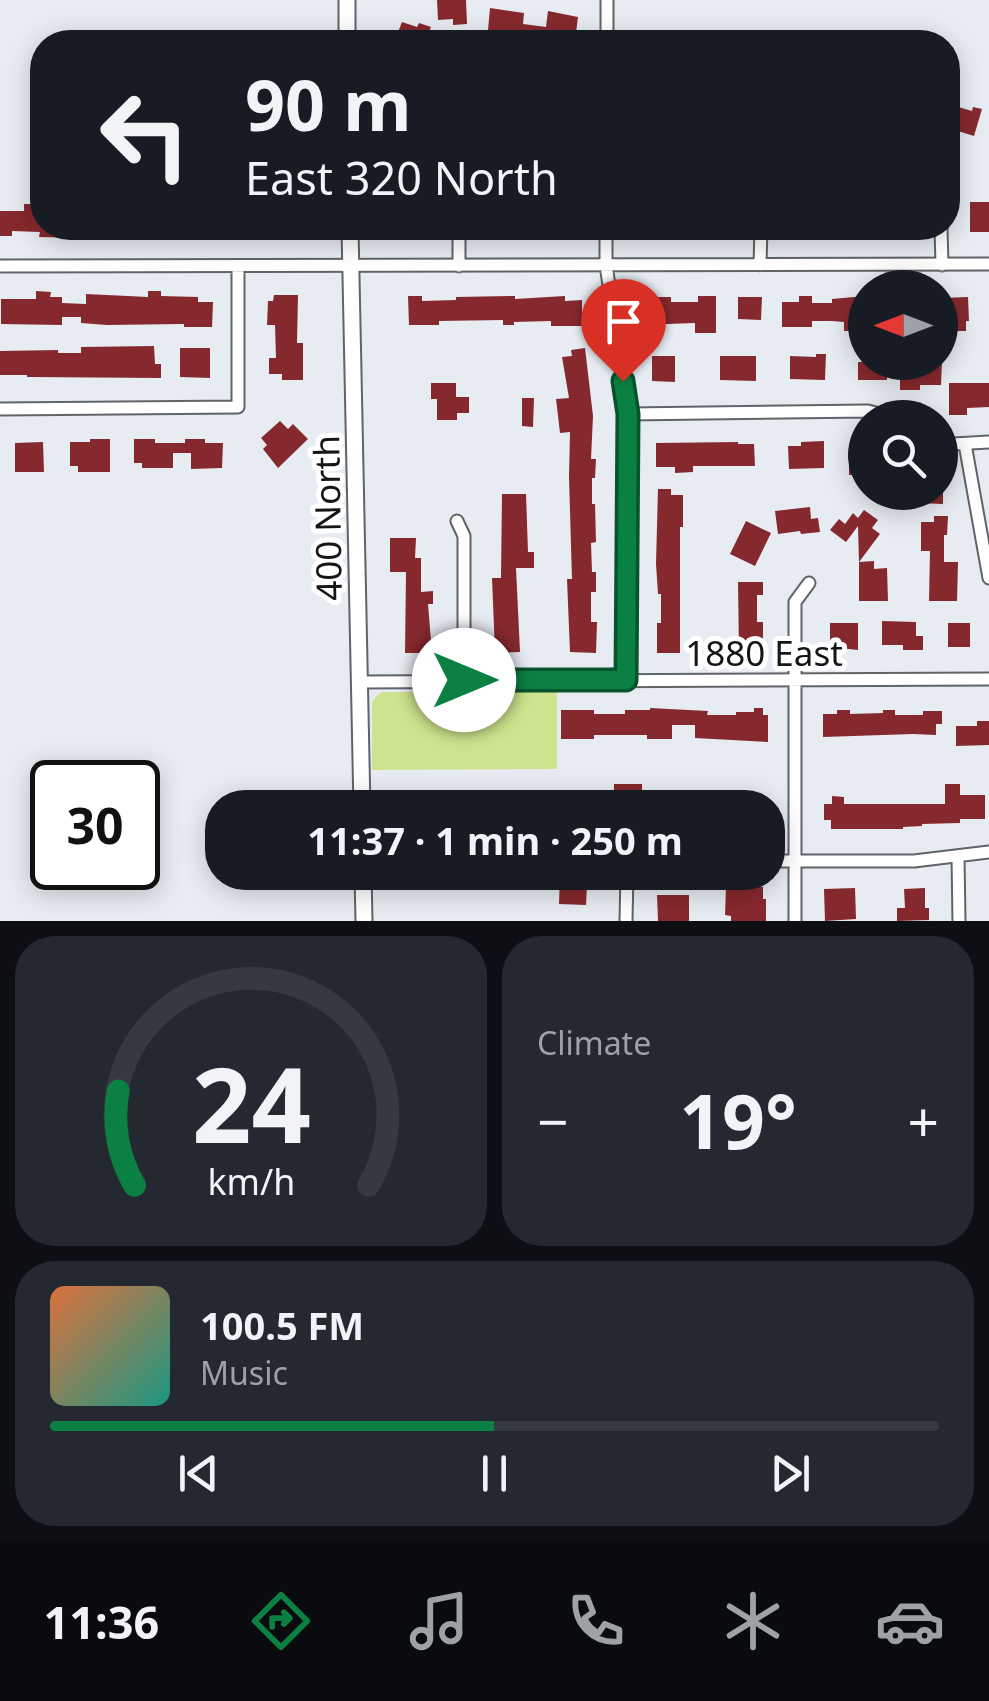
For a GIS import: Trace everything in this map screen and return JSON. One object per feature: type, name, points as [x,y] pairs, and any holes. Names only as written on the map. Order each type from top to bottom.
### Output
[{"type":"main road","points":[[347,0],[347,30]]},
{"type":"main road","name":"400 North","points":[[350,240],[362,790]]},
{"type":"main road","points":[[363,890],[364,921]]},
{"type":"street","points":[[607,0],[607,30]]},
{"type":"street","points":[[459,240],[459,266]]},
{"type":"street","points":[[606,240],[606,265],[628,414],[626,680]]},
{"type":"street","points":[[760,265],[761,240]]},
{"type":"street","points":[[941,240],[942,264]]},
{"type":"street","points":[[0,266],[989,264]]},
{"type":"street","points":[[0,409],[238,407],[238,266]]},
{"type":"street","points":[[628,414],[848,411]]},
{"type":"street","points":[[958,444],[989,442]]},
{"type":"street","points":[[964,444],[989,578]]},
{"type":"street","points":[[457,522],[464,536],[464,680]]},
{"type":"street","points":[[795,921],[795,602],[809,584]]},
{"type":"street","name":"1880 East","points":[[360,682],[989,678]]},
{"type":"street","points":[[785,861],[914,861],[989,852]]},
{"type":"street","points":[[958,856],[959,921]]},
{"type":"street","points":[[626,921],[627,890]]},
{"type":"green space","points":[[382,692],[557,692],[557,769],[372,770],[372,703]]},
{"type":"building","points":[[437,0],[466,0],[467,24],[453,25],[453,19],[438,20]]},
{"type":"building","points":[[490,8],[524,13],[523,24],[546,27],[548,11],[578,17],[576,30],[488,30]]},
{"type":"building","points":[[402,22],[431,27],[430,30],[399,30]]},
{"type":"building","points":[[960,108],[982,109],[974,136],[960,132]]},
{"type":"building","points":[[970,202],[989,202],[989,232],[970,232]]},
{"type":"building","points":[[24,204],[30,204],[30,232],[12,231],[12,236],[0,236],[0,211],[24,211]]},
{"type":"building","points":[[36,291],[62,297],[62,303],[86,304],[86,294],[148,297],[148,291],[161,291],[161,296],[198,297],[198,302],[213,302],[212,327],[107,325],[81,323],[81,317],[62,317],[62,325],[1,324],[1,299],[36,299]]},
{"type":"building","points":[[274,295],[298,295],[297,343],[303,343],[303,380],[282,380],[282,374],[269,374],[269,358],[276,358],[275,325],[267,325],[268,301],[273,301]]},
{"type":"building","points":[[408,296],[422,296],[422,301],[565,296],[565,301],[582,300],[582,326],[551,326],[551,321],[503,325],[503,320],[409,325]]},
{"type":"building","points":[[698,296],[716,296],[716,333],[695,333],[695,323],[639,325],[640,304],[646,304],[646,297],[698,302]]},
{"type":"building","points":[[799,296],[812,296],[812,303],[848,298],[848,331],[844,331],[844,322],[832,321],[812,321],[812,327],[782,327],[782,302],[799,302]]},
{"type":"building","points":[[738,297],[762,297],[761,320],[738,319]]},
{"type":"building","points":[[958,297],[968,297],[966,331],[958,331]]},
{"type":"building","points":[[154,346],[161,378],[0,375],[0,351],[81,353],[81,347]]},
{"type":"building","points":[[180,348],[210,348],[210,378],[180,377]]},
{"type":"building","points":[[585,348],[593,416],[591,459],[596,459],[592,504],[596,542],[591,543],[596,592],[591,592],[591,622],[597,622],[596,653],[570,652],[570,432],[560,433],[556,399],[569,398],[562,357],[572,356],[571,350]]},
{"type":"building","points":[[826,354],[825,380],[790,379],[790,356]]},
{"type":"building","points":[[652,356],[675,356],[675,382],[652,381]]},
{"type":"building","points":[[720,356],[756,356],[756,381],[720,380]]},
{"type":"building","points":[[900,380],[941,380],[941,385],[900,390]]},
{"type":"building","points":[[431,383],[456,383],[456,397],[469,397],[469,413],[457,413],[457,420],[437,420],[437,399],[431,399]]},
{"type":"building","points":[[949,383],[989,383],[989,407],[967,408],[967,415],[958,415],[958,400],[949,400]]},
{"type":"building","points":[[522,398],[534,398],[533,427],[522,426]]},
{"type":"building","points":[[280,421],[288,429],[293,424],[308,439],[278,468],[263,449],[267,445],[261,438]]},
{"type":"building","points":[[110,439],[110,472],[78,472],[78,466],[70,466],[70,442]]},
{"type":"building","points":[[134,439],[185,443],[185,439],[205,439],[205,443],[223,443],[222,468],[191,469],[191,453],[173,453],[173,468],[142,468],[142,463],[134,463]]},
{"type":"building","points":[[824,441],[824,468],[789,469],[788,446]]},
{"type":"building","points":[[43,442],[44,472],[15,472],[15,443]]},
{"type":"building","points":[[656,443],[754,444],[755,466],[693,466],[693,472],[675,473],[675,467],[656,467]]},
{"type":"building","points":[[658,489],[671,489],[671,495],[683,495],[680,653],[657,653],[657,623],[661,623],[656,564]]},
{"type":"building","points":[[502,494],[526,494],[528,552],[534,552],[534,568],[516,568],[520,652],[495,653],[492,578],[501,578]]},
{"type":"building","points":[[810,507],[811,519],[818,518],[820,532],[778,534],[775,511]]},
{"type":"building","points":[[864,510],[878,520],[872,528],[880,534],[859,562],[858,526],[846,542],[830,530],[839,519],[845,524],[853,513],[858,518]]},
{"type":"building","points":[[934,516],[948,516],[944,562],[958,562],[957,601],[929,601],[930,551],[921,551],[921,522],[934,522]]},
{"type":"building","points":[[746,521],[771,533],[755,566],[730,554]]},
{"type":"building","points":[[390,538],[416,538],[415,558],[421,558],[421,592],[433,591],[433,604],[428,604],[432,653],[405,653],[406,572],[390,572]]},
{"type":"building","points":[[874,561],[874,569],[887,568],[888,601],[859,601],[859,562]]},
{"type":"building","points":[[738,582],[763,582],[763,595],[757,595],[757,622],[763,622],[759,652],[739,652]]},
{"type":"building","points":[[882,621],[916,622],[916,636],[923,636],[923,650],[882,645]]},
{"type":"building","points":[[830,623],[858,623],[858,650],[830,647]]},
{"type":"building","points":[[948,623],[970,623],[970,647],[948,647]]},
{"type":"building","points":[[650,708],[736,715],[763,708],[763,715],[768,715],[768,742],[695,738],[695,725],[672,725],[672,739],[594,735],[594,739],[561,739],[561,710],[625,714],[625,710]]},
{"type":"building","points":[[837,710],[850,710],[850,714],[895,710],[895,715],[942,711],[942,724],[936,724],[936,735],[823,737],[823,714],[837,714]]},
{"type":"building","points":[[977,721],[989,721],[989,745],[956,746],[956,726],[977,726]]},
{"type":"building","points":[[614,784],[642,784],[642,790],[614,790]]},
{"type":"building","points":[[945,784],[960,784],[960,795],[985,795],[985,819],[960,819],[960,823],[903,829],[831,829],[831,820],[824,820],[824,804],[832,804],[832,796],[844,797],[844,804],[945,804]]},
{"type":"building","points":[[855,888],[856,919],[825,921],[824,889]]},
{"type":"building","points":[[925,888],[929,920],[897,921],[897,908],[905,908],[904,889]]},
{"type":"building","points":[[559,890],[587,890],[586,905],[559,904]]},
{"type":"building","points":[[726,890],[763,890],[766,921],[731,921],[731,916],[725,915]]},
{"type":"building","points":[[657,895],[689,895],[689,921],[658,921]]},
{"type":"route","points":[[464,680],[626,680],[628,414],[623,381]]}]
